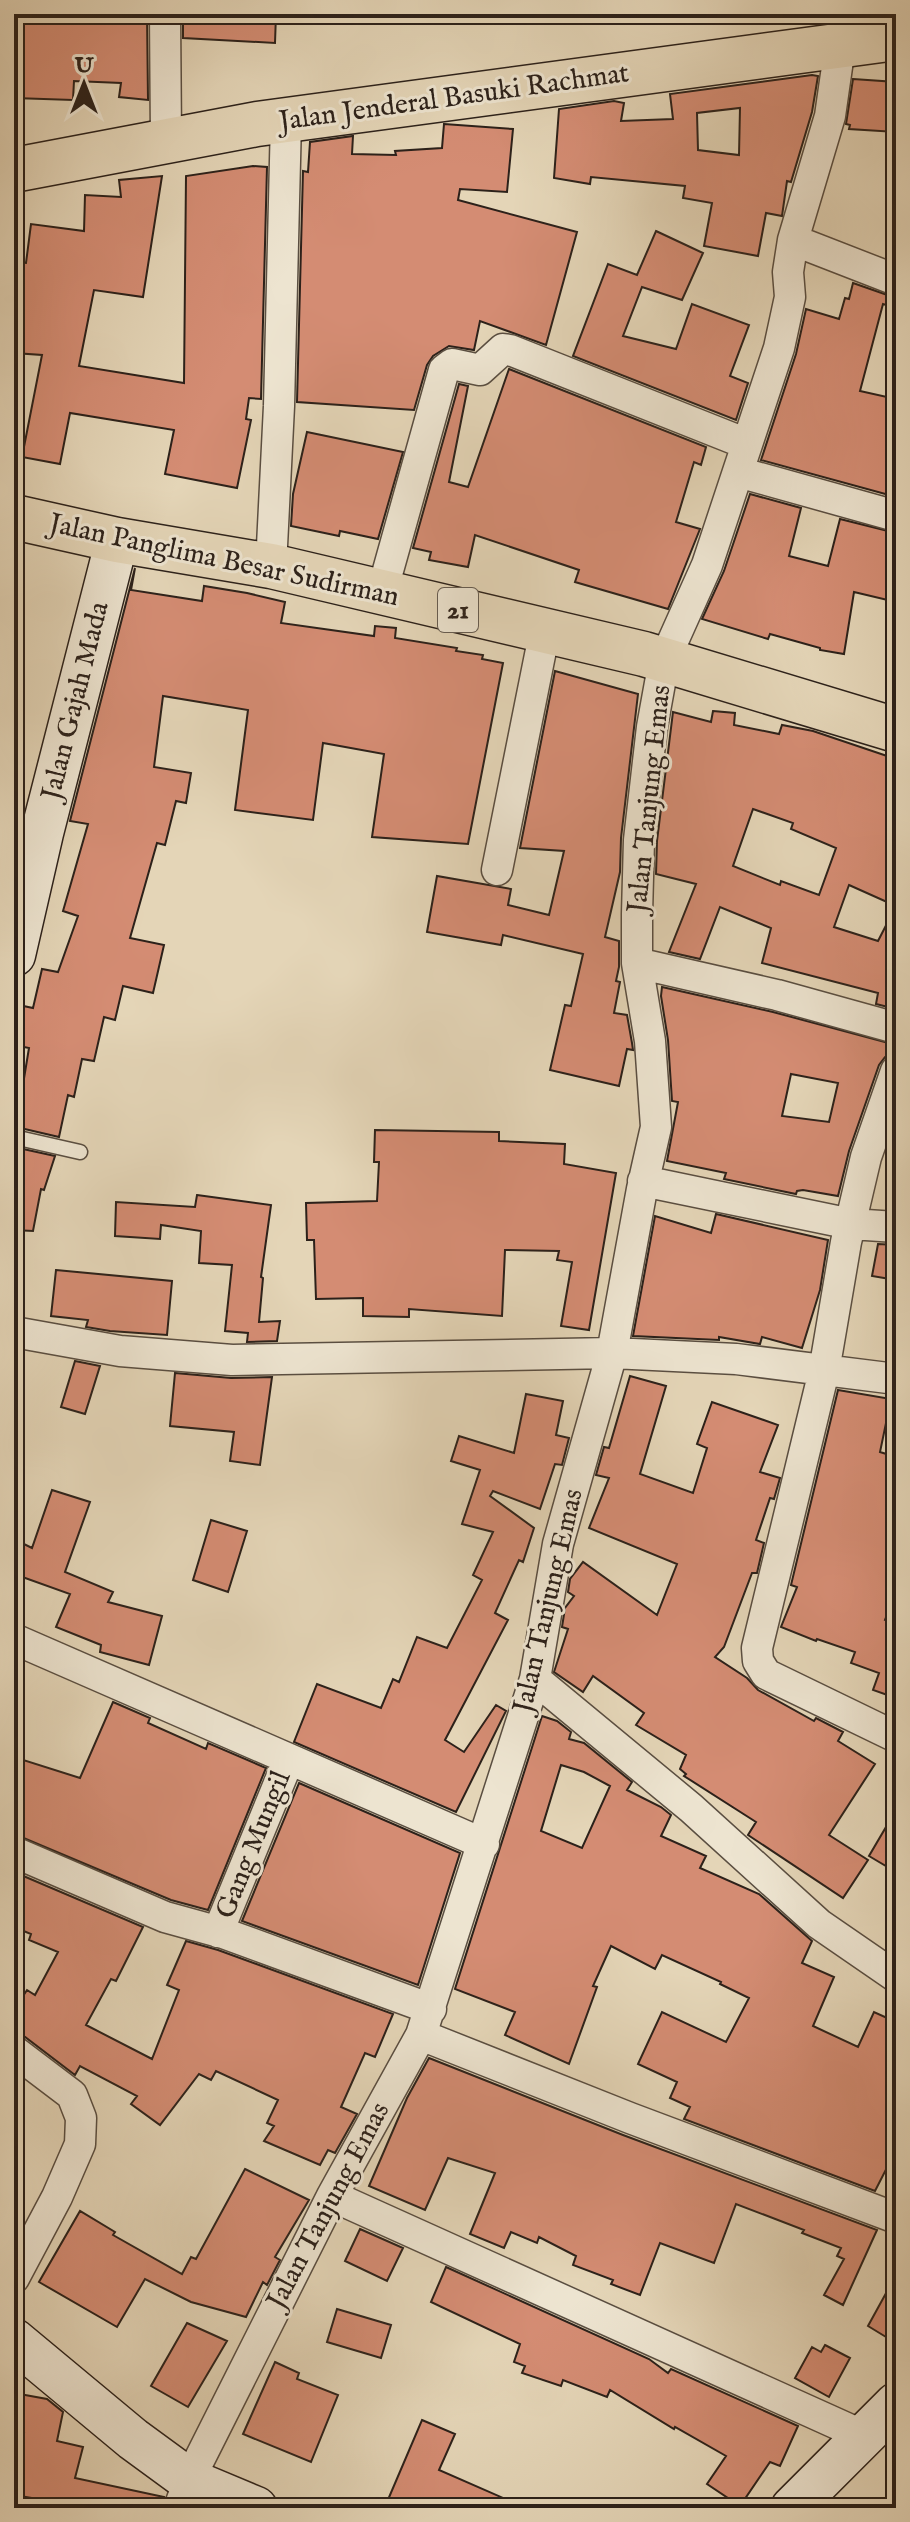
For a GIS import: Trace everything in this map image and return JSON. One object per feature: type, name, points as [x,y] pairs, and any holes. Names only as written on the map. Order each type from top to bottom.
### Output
[{"type":"main road","name":"Jalan Jenderal Basuki Rachmat","points":[[14,170],[286,120],[896,38]]},
{"type":"main road","name":"Jalan Panglima Besar Sudirman","points":[[14,517],[117,540],[271,566],[545,630],[664,661],[896,730]]},
{"type":"street","points":[[165,14],[166,141]]},
{"type":"street","name":"Jalan Tanjung Emas","points":[[184,2494],[332,2196],[426,2022],[535,1679],[558,1544],[612,1353],[643,1181],[656,1127],[650,1041],[637,963],[639,840],[652,727],[664,661],[707,565],[779,348],[790,297],[788,272],[793,240],[830,116],[840,46]]},
{"type":"street","points":[[271,566],[279,406],[286,120]]},
{"type":"street","points":[[793,240],[896,280]]},
{"type":"street","points":[[382,592],[444,370],[452,364],[480,370],[503,349],[510,350],[747,444]]},
{"type":"street","points":[[738,472],[896,516]]},
{"type":"street","name":"Jalan Gajah Mada","points":[[14,955],[20,904],[117,540]]},
{"type":"street","points":[[497,870],[545,630]]},
{"type":"street","points":[[637,963],[777,995],[896,1028]]},
{"type":"street","points":[[896,1071],[866,1157],[824,1371],[757,1648],[758,1661],[766,1674],[896,1737]]},
{"type":"street","points":[[643,1181],[851,1224],[896,1227]]},
{"type":"street","points":[[14,1332],[120,1351],[232,1360],[612,1353],[736,1359],[896,1379]]},
{"type":"street","points":[[14,1639],[484,1844]]},
{"type":"street","points":[[535,1679],[691,1808],[819,1924],[896,1977]]},
{"type":"street","name":"Gang Mungil","points":[[218,1932],[289,1759]]},
{"type":"street","points":[[14,1852],[165,1917],[218,1932],[426,2022],[630,2118],[896,2218]]},
{"type":"street","points":[[14,2051],[72,2095],[81,2118],[80,2144],[63,2184],[14,2278]]},
{"type":"street","points":[[332,2196],[864,2436]]},
{"type":"street","points":[[14,2340],[133,2439],[184,2494],[256,2508]]},
{"type":"street","points":[[792,2508],[896,2404]]},
{"type":"lane","points":[[14,1137],[80,1152]]},
{"type":"building","points":[[83,14],[147,14],[148,100],[119,97],[121,83],[74,81],[73,100],[14,98],[14,20],[82,22]]},
{"type":"building","points":[[183,14],[276,14],[275,43],[183,38]]},
{"type":"building","points":[[818,76],[812,112],[791,182],[787,181],[782,216],[766,213],[758,256],[704,246],[712,203],[683,198],[685,186],[591,177],[590,184],[554,178],[559,109],[614,101],[624,103],[621,121],[673,119],[670,94]],"holes":[[[740,108],[739,155],[698,150],[697,113]]]},
{"type":"building","points":[[853,79],[896,82],[896,132],[849,129],[850,125],[846,124]]},
{"type":"building","points":[[444,124],[513,129],[507,192],[460,189],[458,200],[577,232],[546,345],[480,321],[474,350],[449,346],[433,356],[427,365],[414,410],[297,402],[303,171],[308,172],[310,142],[353,136],[352,154],[396,155],[395,151],[442,148]]},
{"type":"building","points":[[253,166],[267,167],[261,399],[249,398],[246,419],[251,420],[237,488],[165,474],[174,430],[70,413],[60,464],[22,457],[42,355],[14,353],[14,262],[26,263],[31,224],[84,231],[85,195],[121,197],[119,180],[162,176],[143,297],[94,290],[79,366],[184,383],[186,176]]},
{"type":"building","points":[[656,231],[703,253],[682,300],[642,287],[623,336],[676,349],[692,304],[749,325],[730,376],[748,383],[736,420],[573,356],[608,264],[637,275]]},
{"type":"building","points":[[853,283],[896,298],[896,308],[883,304],[860,391],[896,399],[896,464],[889,495],[761,460],[796,354],[806,309],[839,319]]},
{"type":"building","points":[[509,369],[706,447],[701,465],[694,462],[676,522],[700,529],[668,609],[575,582],[579,570],[475,535],[468,567],[429,560],[431,552],[413,548],[459,384],[468,386],[449,482],[468,487]]},
{"type":"building","points":[[307,432],[403,452],[378,539],[340,531],[339,536],[291,526],[293,494]]},
{"type":"building","points":[[750,494],[801,508],[789,556],[828,566],[840,519],[896,533],[896,602],[854,592],[844,654],[820,650],[770,634],[768,639],[702,619],[724,571]]},
{"type":"building","points":[[135,568],[131,590],[202,601],[204,586],[247,593],[285,602],[281,623],[374,636],[375,626],[396,628],[395,638],[457,648],[456,651],[483,655],[482,659],[503,663],[468,844],[372,837],[384,754],[323,743],[313,820],[235,810],[248,710],[163,696],[154,767],[191,773],[186,803],[176,801],[165,845],[157,843],[130,938],[164,945],[153,993],[123,986],[115,1020],[104,1017],[94,1061],[82,1059],[74,1097],[68,1095],[59,1137],[16,1127],[29,1048],[14,1045],[14,1004],[33,1008],[42,969],[58,972],[78,916],[63,911],[88,824],[70,821]]},
{"type":"building","points":[[555,671],[638,694],[621,838],[620,872],[605,937],[619,941],[616,981],[620,982],[614,1013],[627,1015],[633,1050],[627,1049],[619,1086],[550,1070],[565,1005],[571,1006],[583,954],[503,935],[501,945],[427,932],[437,876],[511,889],[508,905],[549,915],[564,851],[520,848]]},
{"type":"building","points":[[713,711],[735,713],[734,725],[779,734],[782,725],[813,731],[896,759],[896,906],[896,1009],[876,1004],[878,993],[762,963],[771,928],[720,907],[700,959],[669,952],[696,884],[656,874],[657,841],[673,712],[711,722]],"holes":[[[753,809],[793,823],[791,829],[836,848],[819,895],[781,881],[780,885],[733,866]],[[849,885],[896,906],[878,941],[834,927]]]},
{"type":"building","points":[[662,987],[773,1012],[896,1045],[896,1053],[885,1057],[879,1065],[849,1151],[838,1196],[803,1190],[796,1194],[724,1179],[726,1173],[667,1161],[678,1102],[672,1101]],"holes":[[[791,1074],[838,1083],[829,1122],[782,1116]]]},
{"type":"building","points":[[375,1130],[499,1132],[499,1141],[565,1144],[564,1164],[616,1173],[589,1330],[561,1326],[572,1262],[557,1260],[559,1251],[505,1250],[502,1316],[409,1309],[409,1317],[363,1316],[363,1298],[316,1299],[314,1240],[307,1240],[306,1203],[377,1201],[379,1162],[374,1162]]},
{"type":"building","points":[[14,1147],[55,1156],[44,1190],[41,1189],[33,1231],[14,1230]]},
{"type":"building","points":[[197,1195],[271,1205],[261,1277],[259,1322],[280,1321],[277,1341],[247,1342],[248,1333],[225,1331],[232,1265],[199,1263],[201,1231],[161,1225],[160,1239],[115,1236],[116,1202],[195,1207]]},
{"type":"building","points":[[716,1214],[828,1240],[820,1290],[802,1348],[762,1337],[760,1344],[719,1337],[719,1340],[633,1336],[655,1216],[711,1233]]},
{"type":"building","points":[[878,1244],[896,1245],[896,1280],[872,1276]]},
{"type":"building","points":[[56,1270],[172,1281],[167,1335],[110,1331],[86,1327],[88,1320],[51,1316]]},
{"type":"building","points":[[75,1361],[100,1366],[85,1414],[61,1407]]},
{"type":"building","points":[[175,1373],[231,1378],[272,1377],[260,1465],[230,1461],[234,1432],[170,1426]]},
{"type":"building","points":[[630,1376],[666,1386],[640,1474],[693,1493],[707,1448],[697,1444],[712,1402],[778,1425],[760,1472],[780,1478],[756,1540],[764,1543],[757,1573],[752,1573],[724,1647],[715,1657],[747,1678],[758,1690],[814,1721],[816,1718],[843,1732],[838,1741],[875,1764],[829,1835],[868,1860],[843,1898],[748,1835],[756,1822],[684,1776],[686,1774],[680,1769],[686,1755],[636,1725],[644,1713],[593,1676],[583,1692],[554,1672],[568,1629],[562,1627],[565,1608],[574,1596],[568,1592],[570,1579],[583,1562],[657,1615],[677,1564],[589,1528],[609,1478],[596,1475],[604,1447],[609,1448]]},
{"type":"building","points":[[838,1390],[891,1399],[880,1452],[896,1457],[896,1591],[885,1620],[896,1624],[896,1698],[873,1690],[879,1673],[851,1663],[855,1652],[781,1627],[797,1587],[791,1585]]},
{"type":"building","points":[[526,1394],[563,1401],[556,1435],[569,1438],[562,1465],[555,1464],[540,1509],[493,1491],[490,1496],[534,1528],[523,1562],[519,1560],[495,1613],[508,1620],[445,1740],[464,1752],[496,1705],[506,1711],[456,1812],[294,1742],[317,1684],[381,1708],[393,1679],[399,1682],[417,1637],[447,1648],[482,1580],[473,1575],[493,1532],[462,1524],[480,1470],[451,1461],[459,1436],[514,1453]]},
{"type":"building","points":[[52,1490],[90,1502],[65,1572],[113,1592],[108,1602],[162,1616],[149,1665],[100,1652],[101,1645],[56,1627],[70,1594],[14,1574],[14,1539],[32,1548]]},
{"type":"building","points":[[211,1520],[247,1531],[228,1592],[193,1580]]},
{"type":"building","points":[[113,1702],[150,1718],[148,1723],[206,1749],[208,1743],[266,1768],[208,1910],[171,1900],[14,1834],[14,1757],[80,1778]]},
{"type":"building","points":[[542,1716],[557,1721],[571,1732],[569,1739],[584,1743],[632,1782],[627,1790],[671,1815],[661,1836],[706,1856],[700,1868],[759,1894],[812,1941],[802,1963],[834,1977],[813,2026],[858,2047],[874,2012],[896,2022],[896,2150],[875,2191],[684,2119],[690,2107],[670,2098],[677,2082],[638,2064],[662,2012],[726,2042],[749,1998],[662,1955],[655,1969],[611,1946],[593,1986],[597,1987],[569,2064],[505,2035],[515,2012],[455,1989]],"holes":[[[561,1765],[584,1772],[610,1786],[582,1848],[541,1831]]]},
{"type":"building","points":[[299,1783],[460,1853],[418,1985],[242,1921]]},
{"type":"building","points":[[896,1810],[896,1872],[869,1856]]},
{"type":"building","points":[[14,1872],[143,1927],[116,1981],[111,1979],[86,2025],[152,2059],[179,1990],[167,1985],[186,1941],[393,2014],[375,2057],[365,2053],[341,2107],[357,2114],[335,2153],[328,2150],[320,2165],[264,2141],[274,2126],[267,2123],[278,2100],[216,2071],[211,2080],[199,2074],[160,2125],[131,2104],[137,2096],[80,2066],[75,2075],[25,2037],[14,2033],[14,2010],[27,1990],[35,1995],[58,1952],[29,1940],[31,1934],[14,1927]]},
{"type":"building","points":[[429,2058],[877,2230],[843,2305],[824,2295],[844,2259],[837,2256],[841,2248],[736,2204],[714,2263],[660,2243],[640,2295],[611,2284],[613,2280],[573,2265],[576,2256],[539,2237],[537,2243],[511,2232],[504,2248],[470,2234],[495,2173],[448,2158],[425,2210],[369,2186],[407,2098]]},
{"type":"building","points":[[245,2169],[309,2200],[275,2257],[280,2260],[267,2285],[263,2282],[246,2317],[191,2302],[145,2279],[117,2327],[39,2282],[80,2211],[115,2232],[113,2235],[182,2274],[191,2257],[196,2259]]},
{"type":"building","points":[[360,2229],[403,2248],[387,2281],[345,2261]]},
{"type":"building","points":[[446,2267],[649,2359],[668,2373],[671,2369],[798,2426],[780,2466],[770,2462],[740,2506],[707,2484],[726,2456],[610,2390],[607,2397],[563,2380],[561,2386],[522,2373],[525,2366],[514,2362],[520,2344],[431,2302]]},
{"type":"building","points":[[896,2275],[896,2321],[886,2337],[868,2326]]},
{"type":"building","points":[[337,2309],[391,2325],[381,2358],[327,2342]]},
{"type":"building","points":[[187,2323],[227,2341],[188,2407],[151,2386]]},
{"type":"building","points":[[825,2345],[850,2358],[829,2397],[795,2378],[812,2347],[821,2352]]},
{"type":"building","points":[[275,2362],[299,2373],[297,2379],[338,2395],[311,2462],[243,2434]]},
{"type":"building","points":[[14,2393],[47,2399],[63,2412],[57,2441],[83,2447],[75,2478],[164,2497],[161,2508],[42,2508],[44,2500],[14,2495],[24,2433],[14,2432]]},
{"type":"building","points":[[422,2420],[455,2434],[439,2470],[526,2508],[402,2508],[387,2502]]}]
